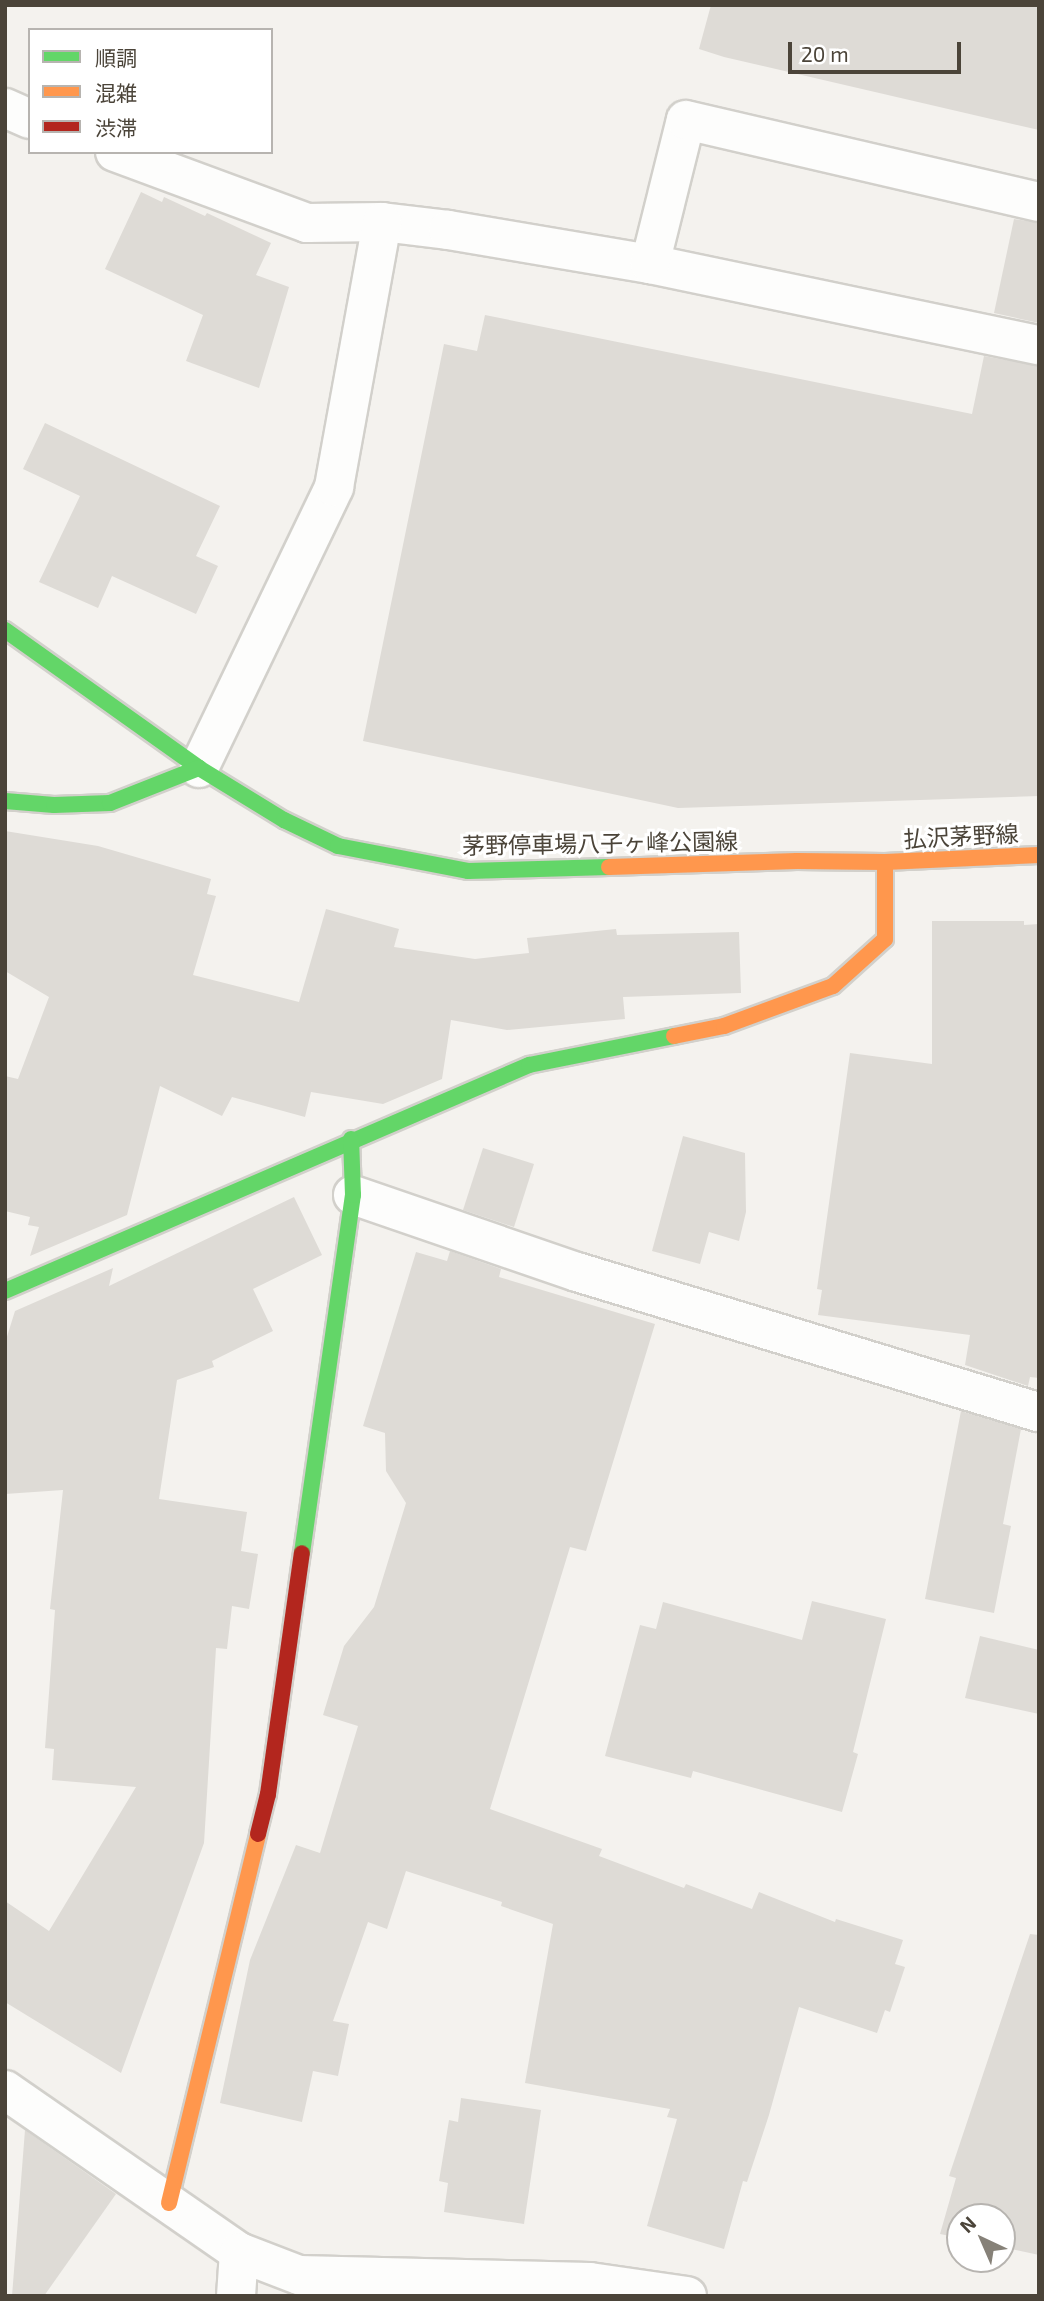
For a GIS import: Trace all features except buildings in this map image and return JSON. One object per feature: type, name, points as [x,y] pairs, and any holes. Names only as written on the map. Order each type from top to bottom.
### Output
[{"type":"street","points":[[5,108],[28,118]]},
{"type":"street","points":[[650,264],[686,120],[1039,202]]},
{"type":"street","points":[[120,154],[307,223],[382,222],[650,264],[1039,345]]},
{"type":"street","points":[[5,801],[54,805],[110,803],[199,768],[334,487],[382,222]]},
{"type":"street","name":"茅野停車場八子ヶ峰公園線","points":[[5,630],[199,768],[284,820],[338,846],[468,871],[797,861],[885,862]]},
{"type":"street","name":"払沢茅野線","points":[[885,862],[1039,855]]},
{"type":"street","points":[[5,1291],[351,1139],[529,1065],[724,1026],[833,986],[885,939],[885,862]]},
{"type":"street","points":[[169,2203],[268,1794],[353,1195],[351,1139]]},
{"type":"street","points":[[353,1195],[590,1276],[1039,1412]]},
{"type":"street","points":[[5,2090],[239,2252],[299,2275],[590,2282],[687,2296]]},
{"type":"street","points":[[236,2296],[239,2252]]},
{"type":"traffic: fast","points":[[5,630],[199,768],[284,820],[338,846],[468,871],[609,867]]},
{"type":"traffic: fast","points":[[5,801],[54,805],[110,803],[199,768]]},
{"type":"traffic: fast","points":[[5,1291],[529,1065],[674,1036]]},
{"type":"traffic: fast","points":[[302,1553],[353,1195],[351,1139]]},
{"type":"traffic: slow","points":[[609,867],[797,861],[885,862],[1039,855]]},
{"type":"traffic: slow","points":[[674,1036],[724,1026],[833,986],[885,939],[885,862]]},
{"type":"traffic: slow","points":[[169,2203],[258,1834]]},
{"type":"traffic: jam","points":[[258,1834],[268,1794],[302,1553]]}]
